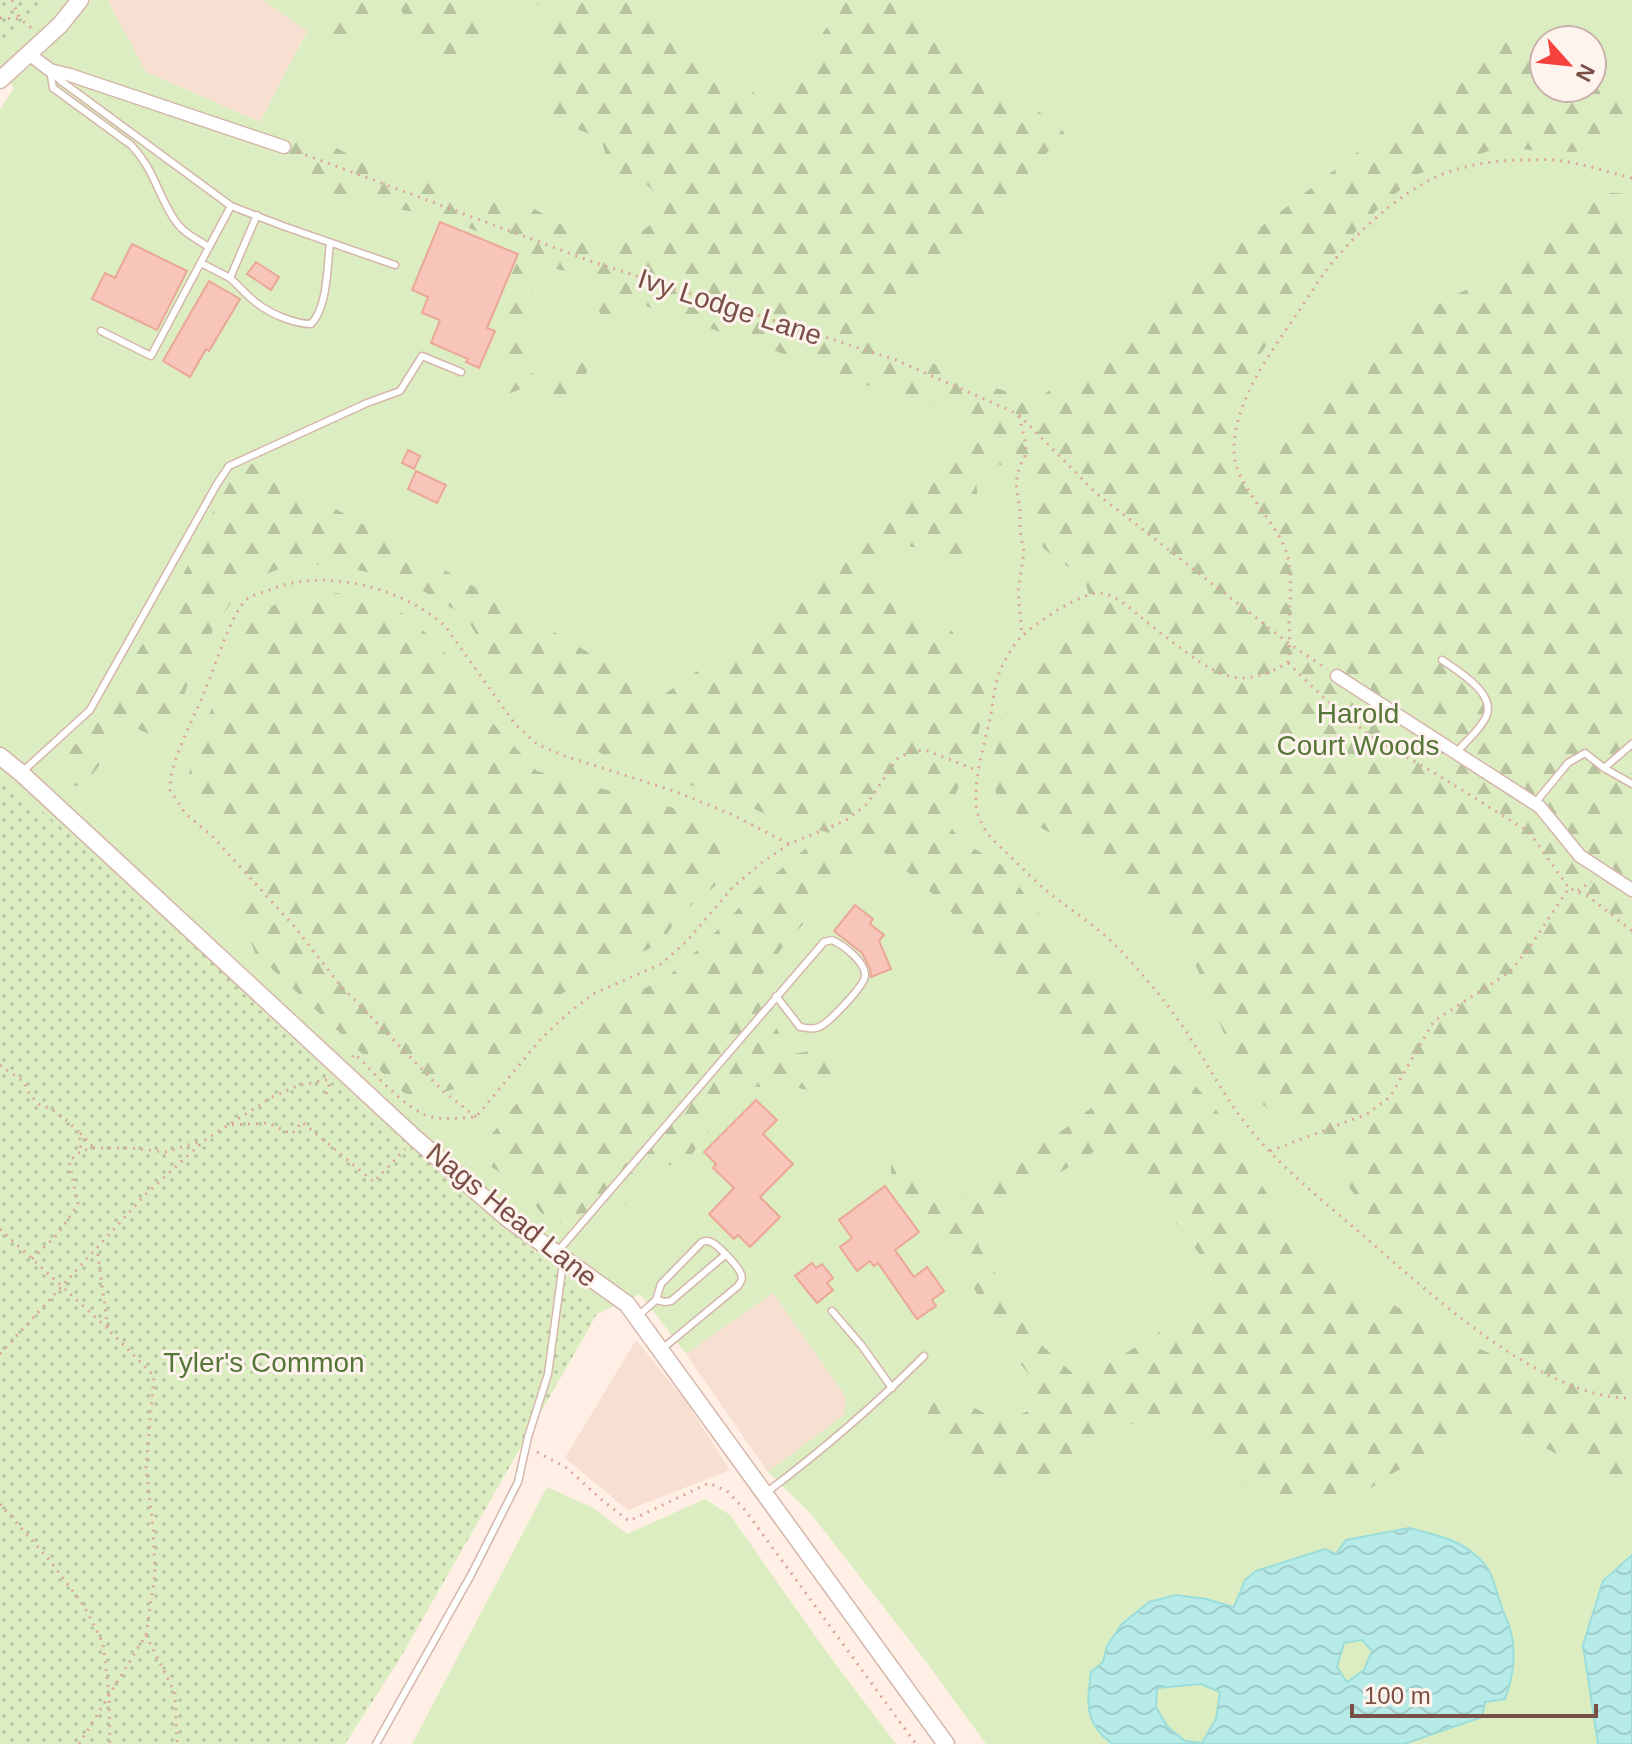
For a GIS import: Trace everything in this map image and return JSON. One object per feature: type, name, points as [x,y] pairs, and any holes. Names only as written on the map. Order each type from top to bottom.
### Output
[{"type":"street","points":[[0,80],[60,25],[80,0]]},
{"type":"street","points":[[29,54],[50,70],[284,147]]},
{"type":"street","points":[[1337,676],[1535,803],[1580,856],[1632,890]]},
{"type":"street","name":"Nags Head Lane","points":[[0,756],[415,1138],[507,1218],[627,1304],[946,1744]]},
{"type":"lane","points":[[50,70],[231,206],[395,265]]},
{"type":"lane","points":[[50,70],[53,88],[131,145],[142,157],[175,221],[209,247]]},
{"type":"lane","points":[[101,331],[151,356],[231,206]]},
{"type":"lane","points":[[230,278],[257,215]]},
{"type":"lane","points":[[201,263],[230,278],[259,305],[311,324],[321,309],[330,243]]},
{"type":"lane","points":[[21,773],[90,710],[229,466],[400,391],[422,356],[461,372]]},
{"type":"lane","points":[[1442,660],[1474,683],[1489,707],[1483,722],[1457,752]]},
{"type":"lane","points":[[1604,768],[1632,744]]},
{"type":"lane","points":[[1535,803],[1568,763],[1585,753],[1632,784]]},
{"type":"lane","points":[[376,1744],[471,1575],[518,1482],[548,1374],[560,1257],[776,996],[826,940],[839,944],[864,969],[860,987],[815,1029],[800,1027],[776,996]]},
{"type":"lane","points":[[636,1317],[656,1300],[661,1284],[702,1242],[712,1242],[741,1274],[738,1286],[660,1351]]},
{"type":"lane","points":[[656,1300],[671,1301],[725,1255]]},
{"type":"lane","points":[[832,1311],[892,1388]]},
{"type":"lane","points":[[764,1494],[819,1452],[924,1356]]},
{"type":"path","points":[[12,0],[20,19],[47,38]]},
{"type":"path","points":[[0,18],[20,19]]},
{"type":"path","name":"Ivy Lodge Lane","points":[[284,147],[593,262],[896,360],[1018,414],[1097,494],[1291,645],[1337,676]]},
{"type":"path","points":[[1288,663],[1291,576],[1287,553],[1239,473],[1234,444],[1242,409],[1262,364],[1336,257],[1403,196],[1435,177],[1470,166],[1508,160],[1554,160],[1632,178]]},
{"type":"path","points":[[1018,414],[1026,445],[1016,483],[1024,552],[1018,591],[1022,636]]},
{"type":"path","points":[[476,1117],[444,1092],[340,985],[294,926],[214,838],[185,813],[170,790],[172,771],[190,725],[235,617],[247,599],[281,585],[328,579],[349,581],[412,603],[445,626],[515,724],[538,745],[674,791],[733,815],[789,844]]},
{"type":"path","points":[[1288,663],[1254,678],[1232,677],[1212,671],[1111,596],[1098,593],[1084,596],[1022,636],[999,674],[975,804],[981,823],[992,839],[1046,890],[1117,946],[1187,1032],[1247,1126],[1308,1188],[1488,1338],[1546,1374],[1576,1388],[1632,1398]]},
{"type":"path","points":[[1288,663],[1370,736],[1529,832],[1569,888],[1588,896],[1632,931]]},
{"type":"path","points":[[341,1068],[355,1054],[413,1109],[429,1117],[476,1117],[540,1040],[565,1016],[593,994],[661,964],[687,941],[732,888],[760,864],[789,844],[845,821],[867,804],[897,759],[909,752],[925,750],[979,771]]},
{"type":"path","points":[[1270,1151],[1367,1114],[1390,1097],[1434,1021],[1510,972],[1569,888]]},
{"type":"path","points":[[0,1065],[24,1082],[30,1095],[41,1106],[57,1113],[94,1148]]},
{"type":"path","points":[[0,1354],[146,1194],[205,1140],[272,1097],[297,1086],[331,1079],[326,1094]]},
{"type":"path","points":[[228,1126],[268,1123],[292,1134],[302,1122],[374,1182],[415,1138]]},
{"type":"path","points":[[79,1132],[81,1151]]},
{"type":"path","points":[[32,1259],[58,1234],[78,1204],[69,1161],[81,1151],[130,1148],[165,1152],[205,1140]]},
{"type":"path","points":[[0,1229],[154,1376],[146,1468],[155,1574],[146,1635],[79,1744]]},
{"type":"path","points":[[97,1248],[108,1329]]},
{"type":"path","points":[[526,1445],[567,1468],[629,1521],[709,1483],[727,1491],[745,1510],[916,1744]]},
{"type":"path","points":[[0,1504],[51,1562],[84,1606],[103,1643],[110,1744]]},
{"type":"path","points":[[146,1635],[175,1693],[177,1744]]},
{"type":"shaded area","points":[[109,0],[263,0],[307,30],[260,122],[146,72]]},
{"type":"shaded area","points":[[773,1293],[846,1397],[844,1415],[768,1472],[686,1354]]},
{"type":"shaded area","points":[[636,1340],[686,1402],[730,1470],[628,1510],[565,1458]]},
{"type":"green space","points":[[0,0],[54,0],[18,36],[0,48]]},
{"type":"green space","points":[[54,0],[109,0],[146,72],[260,122],[307,31],[263,0],[1632,0],[1632,1744],[986,1744],[811,1514],[768,1472],[844,1415],[846,1397],[773,1293],[686,1354],[640,1294],[597,1314],[404,1127],[345,1744],[0,776],[0,109],[14,88],[0,71],[0,48],[18,36]]},
{"type":"green space","points":[[340,0],[486,0],[486,27],[467,68],[438,69],[417,53],[411,23],[398,7],[375,14],[346,52],[334,47],[329,27]]},
{"type":"green space","name":"Harold Court Woods","points":[[532,0],[634,0],[720,71],[774,106],[845,0],[902,0],[1065,133],[875,339],[881,346],[926,360],[969,379],[1014,394],[1042,396],[1509,35],[1528,47],[1528,104],[1608,104],[1608,85],[1632,89],[1632,108],[1627,109],[1624,137],[1604,149],[1571,152],[1498,148],[1418,174],[1337,251],[1252,365],[1229,426],[1230,476],[1248,478],[1356,360],[1445,300],[1526,261],[1596,192],[1632,194],[1632,1483],[1596,1472],[1557,1454],[1520,1433],[1490,1410],[1453,1441],[1395,1472],[1353,1500],[1249,1493],[1214,1440],[1176,1411],[1122,1427],[1073,1465],[1025,1483],[970,1477],[919,1404],[942,1391],[986,1414],[1010,1418],[1032,1410],[1039,1388],[1005,1343],[935,1220],[891,1181],[891,1151],[916,1161],[935,1183],[955,1198],[1063,1130],[1105,1097],[1100,1074],[1053,1010],[923,885],[873,843],[838,888],[789,939],[752,988],[775,1024],[788,1055],[820,1049],[837,1060],[827,1084],[818,1092],[788,1086],[754,1087],[725,1102],[708,1133],[688,1159],[654,1170],[621,1209],[576,1214],[561,1224],[541,1213],[521,1185],[488,1165],[484,1144],[584,1019],[665,979],[757,889],[805,849],[838,835],[779,820],[734,800],[570,741],[534,718],[465,616],[410,583],[330,563],[276,570],[244,584],[215,626],[189,679],[173,734],[155,737],[132,726],[121,735],[85,785],[74,786],[61,770],[71,749],[110,707],[134,658],[183,575],[231,475],[254,463],[662,696],[828,579],[846,546],[896,505],[930,471],[966,455],[977,437],[969,414],[938,404],[898,397],[640,304],[616,311],[602,322],[599,310],[603,289],[583,275],[548,267],[535,283],[526,312],[523,344],[530,372],[550,380],[571,375],[582,347],[592,346],[594,358],[577,391],[555,399],[529,386],[503,396],[493,393],[505,360],[500,331],[500,301],[518,260],[488,237],[445,216],[388,208],[301,185],[286,173],[290,135],[319,139],[367,164],[474,198],[512,196],[562,225],[606,243],[634,236],[659,219],[667,204],[646,184],[611,172],[601,139],[565,124],[542,107],[551,58],[547,9]],"holes":[[[995,464],[1030,470],[1043,548],[1084,579],[1094,611],[1015,680],[992,763],[997,802],[1115,871],[1189,949],[1249,1094],[1324,1152],[1386,1239],[1485,1327],[1523,1349],[1507,1361],[1332,1278],[1295,1240],[1212,1103],[1167,1058],[1135,1018],[1086,972],[1049,928],[1006,868],[962,841],[944,819],[975,751],[991,669],[966,652],[941,615],[903,614],[871,573],[897,544],[923,549],[947,562],[964,552],[979,515],[976,480]],[[1115,1139],[1227,1290],[1081,1381],[1035,1339],[979,1247],[976,1231],[995,1212]]]},
{"type":"green space","points":[[337,593],[408,615],[456,664],[490,720],[537,771],[692,813],[725,836],[735,858],[725,878],[680,914],[662,942],[563,993],[508,1045],[484,1079],[427,1098],[404,1093],[255,953],[244,922],[244,854],[189,793],[190,757],[252,618],[286,598]]},
{"type":"green space","name":"Tyler's Common","points":[[0,776],[166,915],[404,1126],[597,1314],[399,1660],[345,1744],[0,1744]]},
{"type":"green space","points":[[547,1487],[595,1509],[627,1534],[705,1499],[730,1515],[896,1744],[412,1744]]},
{"type":"water","points":[[1409,1528],[1451,1540],[1485,1564],[1509,1625],[1513,1644],[1511,1681],[1505,1699],[1485,1702],[1482,1717],[1404,1744],[1110,1744],[1096,1727],[1088,1702],[1091,1672],[1103,1662],[1107,1646],[1122,1624],[1149,1602],[1176,1595],[1234,1607],[1245,1580],[1256,1571],[1325,1549],[1336,1554],[1346,1540]],"holes":[[[1362,1640],[1372,1651],[1364,1670],[1347,1682],[1337,1667],[1344,1643]],[[1201,1684],[1220,1692],[1216,1719],[1202,1743],[1185,1741],[1167,1726],[1156,1707],[1157,1688]]]},
{"type":"water","points":[[1632,1555],[1632,1744],[1598,1744],[1583,1645],[1603,1581]]},
{"type":"building","points":[[440,222],[518,254],[487,328],[495,331],[479,368],[466,362],[468,359],[431,343],[440,320],[422,313],[428,297],[412,290]]},
{"type":"building","points":[[132,244],[187,271],[157,330],[92,299],[105,273],[115,278]]},
{"type":"building","points":[[256,262],[279,277],[271,290],[247,274]]},
{"type":"building","points":[[209,281],[240,299],[190,377],[163,361]]},
{"type":"building","points":[[408,450],[420,456],[414,469],[402,463]]},
{"type":"building","points":[[416,471],[446,485],[437,503],[408,489]]},
{"type":"building","points":[[855,905],[873,919],[870,924],[884,935],[879,941],[891,969],[871,977],[862,953],[834,931]]},
{"type":"building","points":[[756,1100],[777,1120],[763,1134],[793,1164],[760,1197],[780,1217],[750,1247],[738,1235],[734,1239],[709,1214],[734,1188],[713,1168],[716,1164],[704,1152]]},
{"type":"building","points":[[885,1186],[919,1232],[895,1250],[914,1277],[927,1267],[944,1291],[932,1300],[936,1306],[917,1319],[878,1263],[874,1266],[870,1261],[857,1271],[840,1247],[852,1238],[839,1220]]},
{"type":"building","points":[[812,1263],[816,1268],[822,1264],[833,1278],[827,1283],[833,1290],[817,1303],[795,1276]]}]
